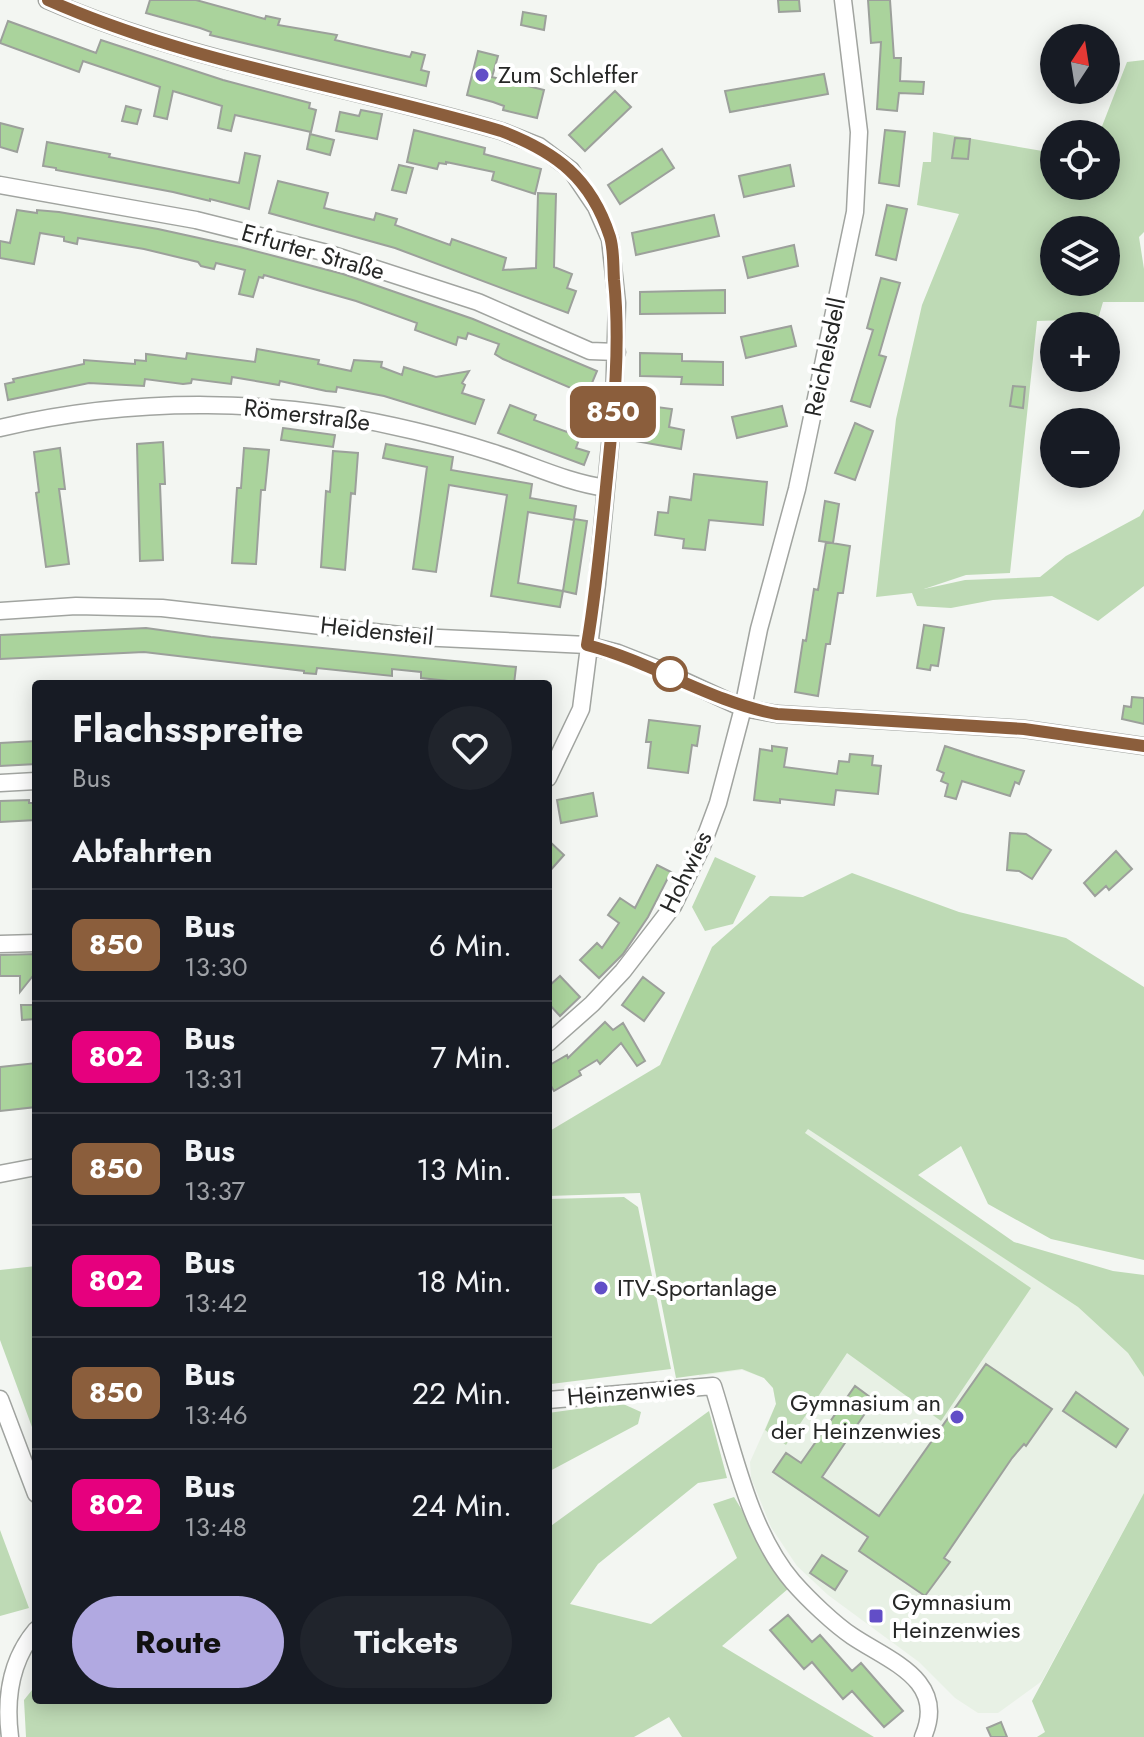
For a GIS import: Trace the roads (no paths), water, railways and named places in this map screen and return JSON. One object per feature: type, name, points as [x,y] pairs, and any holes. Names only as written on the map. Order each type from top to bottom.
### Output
[{"type":"street","points":[[47,0],[162,42],[466,120],[539,146],[571,170],[596,207],[610,239],[617,303],[617,352],[597,584],[581,709],[552,770]]},
{"type":"street","name":"Reichelsdell","points":[[743,708],[759,629],[797,489],[855,212],[859,132],[843,0]]},
{"type":"street","name":"Erfurter Straße","points":[[0,185],[196,220],[327,253],[478,302],[590,351],[617,352]]},
{"type":"street","name":"Römerstraße","points":[[0,428],[135,408],[273,407],[362,419],[415,431],[491,452],[564,479],[606,488]]},
{"type":"street","name":"Heidensteil","points":[[0,611],[76,606],[162,608],[418,637],[587,645],[656,668],[743,708],[777,714],[1024,729],[1144,746]]},
{"type":"street","name":"Hohwies","points":[[552,1039],[623,971],[673,906],[702,846],[718,803],[743,708]]},
{"type":"street","points":[[0,783],[32,781]]},
{"type":"street","points":[[0,944],[32,943]]},
{"type":"street","points":[[1,1177],[32,1168]]},
{"type":"street","name":"Heinzenwies","points":[[552,1400],[713,1386],[745,1494],[762,1532],[792,1581],[850,1635],[899,1663],[922,1687],[930,1708],[923,1737]]},
{"type":"street","points":[[0,1399],[32,1483]]},
{"type":"street","points":[[10,1737],[8,1708],[13,1668],[32,1635]]},
{"type":"place","name":"Zum Schleffer","points":[[482,75]]},
{"type":"place","name":"ITV-Sportanlage","points":[[601,1288]]},
{"type":"place","name":"Gymnasium an der Heinzenwies","points":[[957,1417]]},
{"type":"place","name":"Gymnasium Heinzenwies","points":[[876,1616]]}]
